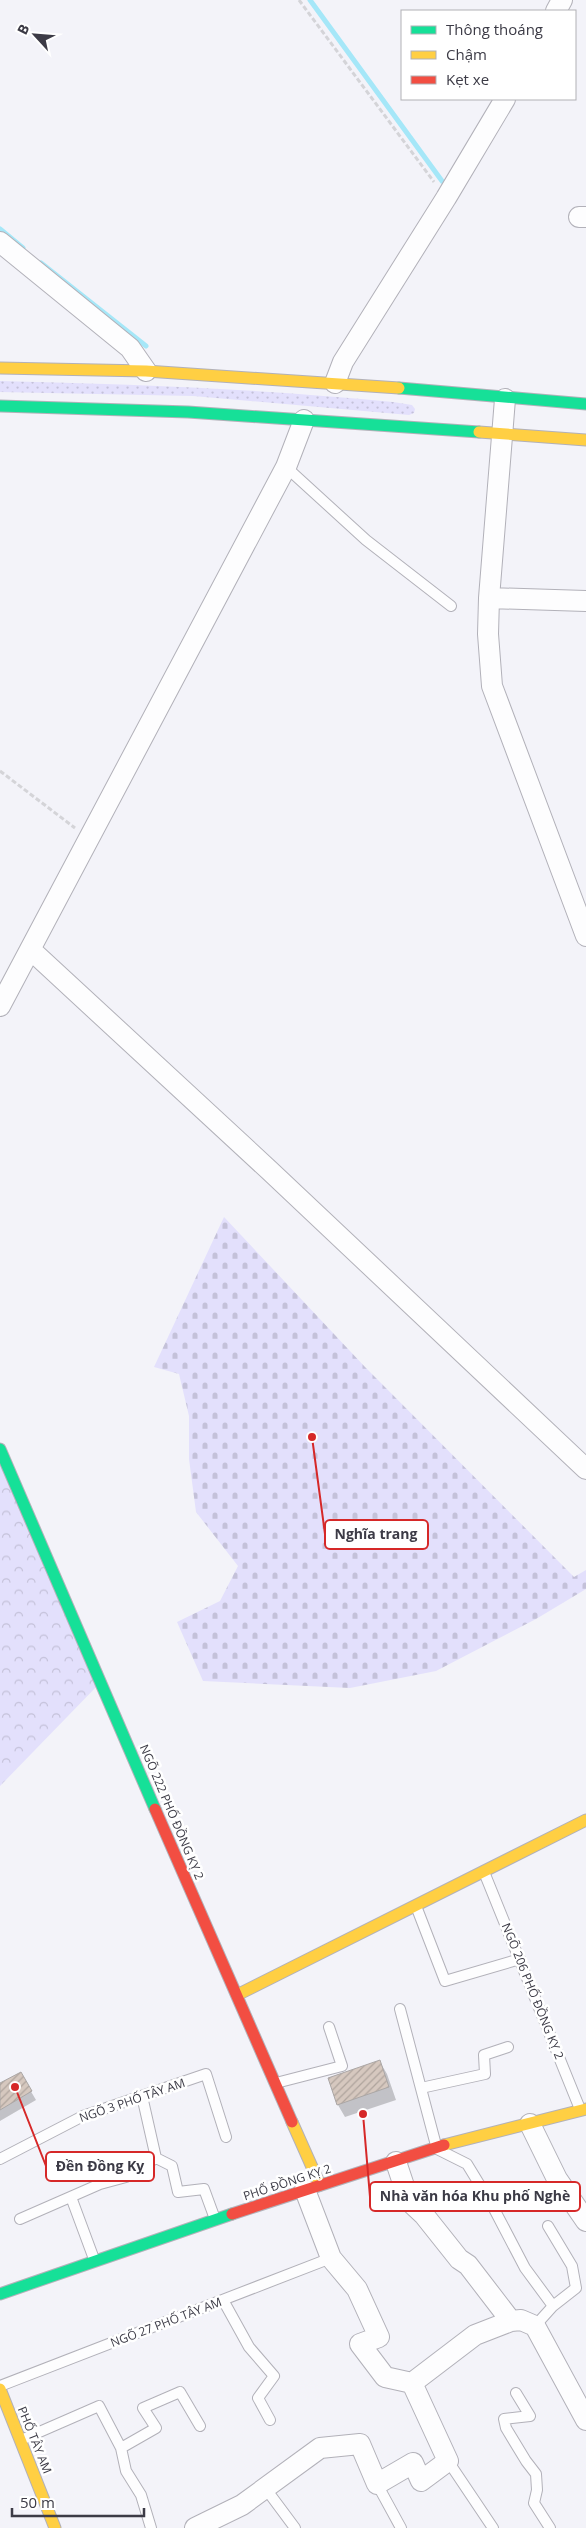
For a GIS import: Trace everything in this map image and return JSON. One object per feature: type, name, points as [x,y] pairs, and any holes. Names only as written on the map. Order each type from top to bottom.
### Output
[{"type":"street","points":[[335,383],[343,362],[446,198],[503,100]]},
{"type":"street","points":[[0,242],[130,348],[146,371]]},
{"type":"street","points":[[0,368],[146,371],[335,383],[505,399],[586,404]]},
{"type":"street","points":[[505,399],[489,598],[488,634],[492,686],[586,936]]},
{"type":"street","points":[[0,406],[188,412],[586,440]]},
{"type":"street","points":[[0,1006],[286,467],[304,420]]},
{"type":"street","points":[[489,598],[586,601]]},
{"type":"street","points":[[30,950],[269,1170],[586,1469]]},
{"type":"street","name":"NGÕ 222 PHỐ ĐỒNG KỴ 2","points":[[0,1449],[276,2084],[312,2188]]},
{"type":"street","points":[[237,1995],[586,1820]]},
{"type":"street","name":"PHỐ ĐỒNG KỴ 2","points":[[0,2294],[215,2220],[488,2133],[584,2113]]},
{"type":"street","points":[[530,2124],[557,2179],[586,2221]]},
{"type":"street","points":[[396,2162],[409,2201],[424,2216],[459,2259],[468,2266],[511,2320]]},
{"type":"street","points":[[312,2188],[331,2258],[357,2289],[380,2337],[360,2344],[385,2378],[412,2383],[475,2335],[511,2320],[521,2320],[535,2326],[586,2420]]},
{"type":"street","points":[[196,2528],[242,2505],[320,2448],[360,2444],[377,2484],[413,2464],[421,2481],[448,2461],[412,2383]]},
{"type":"street","name":"PHỐ TÂY AM","points":[[0,2388],[55,2528]]},
{"type":"lane","points":[[286,467],[366,540],[451,606]]},
{"type":"lane","name":"NGÕ 206 PHỐ ĐỒNG KỴ 2","points":[[484,1871],[584,2113]]},
{"type":"lane","points":[[416,1905],[445,1981],[520,1959]]},
{"type":"lane","points":[[400,2009],[437,2149],[467,2164],[492,2204],[525,2268],[553,2306]]},
{"type":"lane","points":[[276,2084],[342,2066],[329,2027]]},
{"type":"lane","points":[[421,2088],[485,2074],[484,2056],[508,2046]]},
{"type":"lane","name":"NGÕ 3 PHỐ TÂY AM","points":[[0,2159],[83,2116],[206,2074],[226,2137]]},
{"type":"lane","points":[[142,2096],[156,2158]]},
{"type":"lane","points":[[20,2218],[100,2184],[126,2177],[156,2158]]},
{"type":"lane","points":[[156,2158],[172,2166],[178,2192],[204,2189],[215,2220]]},
{"type":"lane","points":[[71,2196],[94,2261]]},
{"type":"lane","points":[[535,2326],[553,2306],[576,2288],[572,2266],[548,2226]]},
{"type":"lane","name":"NGÕ 27 PHỐ TÂY AM","points":[[0,2388],[331,2258]]},
{"type":"lane","points":[[223,2300],[249,2346],[274,2376],[258,2398],[270,2420]]},
{"type":"lane","points":[[121,2448],[156,2428],[143,2408],[180,2392],[200,2426]]},
{"type":"lane","points":[[516,2393],[530,2416],[504,2419],[506,2428],[536,2474],[537,2490],[534,2502],[550,2528]]},
{"type":"lane","points":[[20,2440],[99,2406],[121,2448],[126,2471],[141,2495],[151,2528]]},
{"type":"lane","points":[[448,2461],[493,2528]]},
{"type":"lane","points":[[377,2484],[401,2528]]},
{"type":"lane","points":[[266,2489],[295,2528]]},
{"type":"path","points":[[299,0],[446,198]]},
{"type":"path","points":[[0,771],[89,839]]},
{"type":"green space","points":[[0,381],[246,390],[393,402],[412,405],[415,409],[414,413],[409,415],[193,396],[0,392]]},
{"type":"green space","points":[[224,1217],[365,1367],[574,1577],[586,1570],[586,1589],[536,1619],[436,1671],[350,1688],[203,1681],[177,1622],[220,1601],[238,1566],[196,1512],[189,1459],[189,1416],[179,1374],[154,1367]]},
{"type":"green space","points":[[0,1449],[100,1683],[0,1786]]},
{"type":"building","points":[[380,2060],[389,2087],[337,2105],[328,2078]]},
{"type":"building","points":[[21,2072],[32,2091],[0,2110],[0,2083]]},
{"type":"waterway","points":[[310,0],[442,181]]},
{"type":"waterway","points":[[0,229],[23,248]]},
{"type":"waterway","points":[[41,263],[146,346]]},
{"type":"traffic: fast","points":[[399,388],[586,404]]},
{"type":"traffic: fast","points":[[0,406],[188,412],[479,432]]},
{"type":"traffic: fast","points":[[0,1449],[155,1809]]},
{"type":"traffic: fast","points":[[0,2294],[232,2214]]},
{"type":"traffic: slow","points":[[0,368],[146,371],[399,388]]},
{"type":"traffic: slow","points":[[479,432],[586,440]]},
{"type":"traffic: slow","points":[[237,1995],[586,1820]]},
{"type":"traffic: slow","points":[[444,2145],[586,2109]]},
{"type":"traffic: slow","points":[[292,2122],[320,2185]]},
{"type":"traffic: slow","points":[[0,2389],[55,2528]]},
{"type":"traffic: jam","points":[[155,1809],[292,2122]]},
{"type":"traffic: jam","points":[[232,2214],[444,2145]]},
{"type":"place","name":"Nghĩa trang","points":[[312,1437]]},
{"type":"place","name":"Đền Đồng Kỵ","points":[[15,2087]]},
{"type":"place","name":"Nhà văn hóa Khu phố Nghè","points":[[363,2114]]}]
